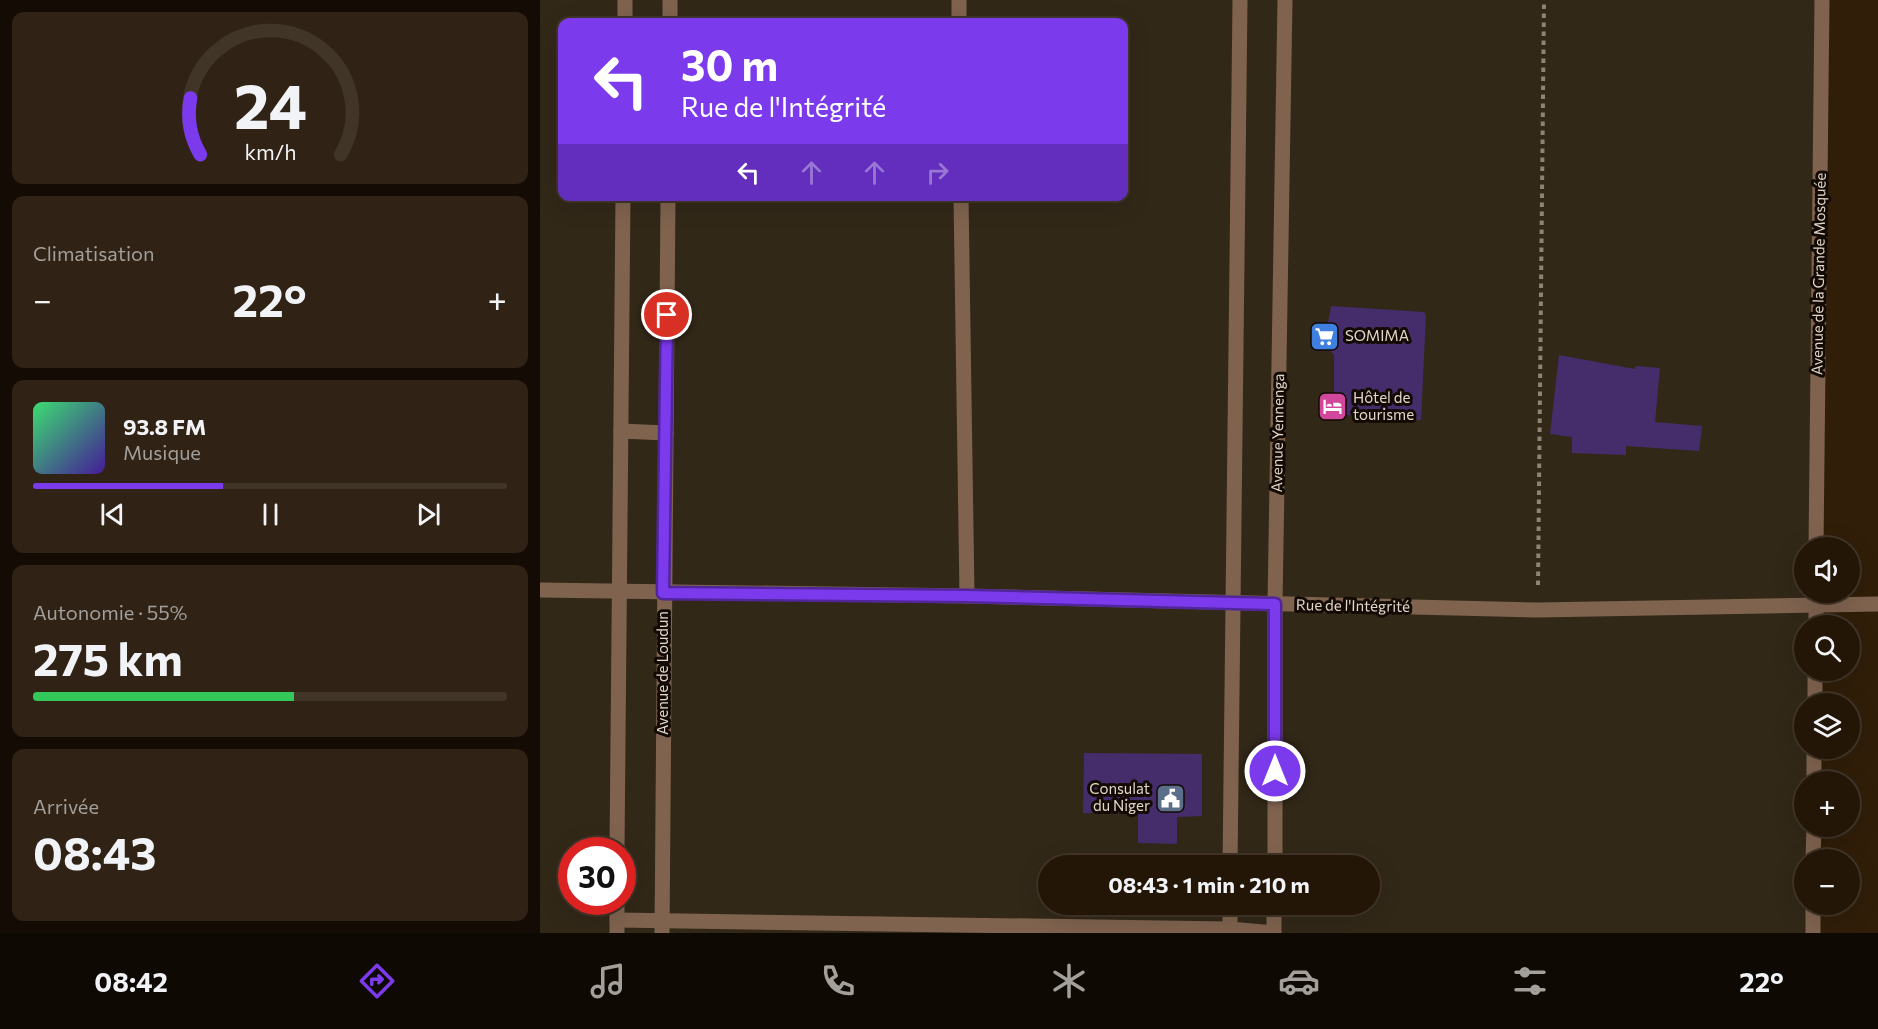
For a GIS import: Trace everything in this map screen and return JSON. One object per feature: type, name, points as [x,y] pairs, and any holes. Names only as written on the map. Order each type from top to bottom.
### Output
[{"type":"street","points":[[625,0],[625,18]]},
{"type":"street","points":[[670,0],[670,18]]},
{"type":"street","points":[[959,0],[959,18]]},
{"type":"street","points":[[1230,855],[1240,0]]},
{"type":"street","name":"Avenue Yennenga","points":[[1275,855],[1275,604],[1285,0]]},
{"type":"street","name":"Avenue de la Grande Mosquée","points":[[1816,537],[1822,0]]},
{"type":"street","points":[[617,837],[623,201]]},
{"type":"street","name":"Avenue de Loudun","points":[[662,927],[668,201]]},
{"type":"street","points":[[962,201],[967,596]]},
{"type":"street","points":[[621,431],[666,433]]},
{"type":"street","name":"Rue de l'Intégrité","points":[[540,591],[967,596],[1538,610],[1794,599]]},
{"type":"street","name":"Rue de l'Intégrité","points":[[1860,602],[1878,604]]},
{"type":"street","points":[[1230,915],[1230,931]]},
{"type":"street","points":[[617,927],[1274,933],[1275,915]]},
{"type":"street","points":[[1813,915],[1813,933]]},
{"type":"path","points":[[1538,610],[1544,0]]},
{"type":"shaded area","points":[[540,0],[1822,0],[1816,537],[1794,537],[1794,603],[1816,603],[1816,615],[1794,615],[1794,681],[1815,681],[1815,693],[1794,693],[1794,759],[1815,759],[1814,771],[1794,771],[1794,837],[1814,837],[1814,849],[1794,849],[1794,915],[1813,915],[1813,933],[540,933]]},
{"type":"building","points":[[1331,306],[1424,312],[1426,315],[1421,420],[1334,414],[1334,355],[1324,344]]},
{"type":"building","points":[[1559,355],[1635,369],[1635,366],[1660,368],[1655,422],[1702,426],[1699,451],[1626,446],[1626,455],[1572,453],[1572,437],[1550,434]]},
{"type":"building","points":[[1084,753],[1202,754],[1202,816],[1177,817],[1177,844],[1138,843],[1138,813],[1083,813]]},
{"type":"place","name":"SOMIMA","points":[[1324,336]]},
{"type":"place","name":"Hôtel de tourisme","points":[[1332,407]]},
{"type":"place","name":"Consulat du Niger","points":[[1171,798]]},
{"type":"route","points":[[667,315],[663,593],[967,596],[1275,604],[1275,771]]}]
